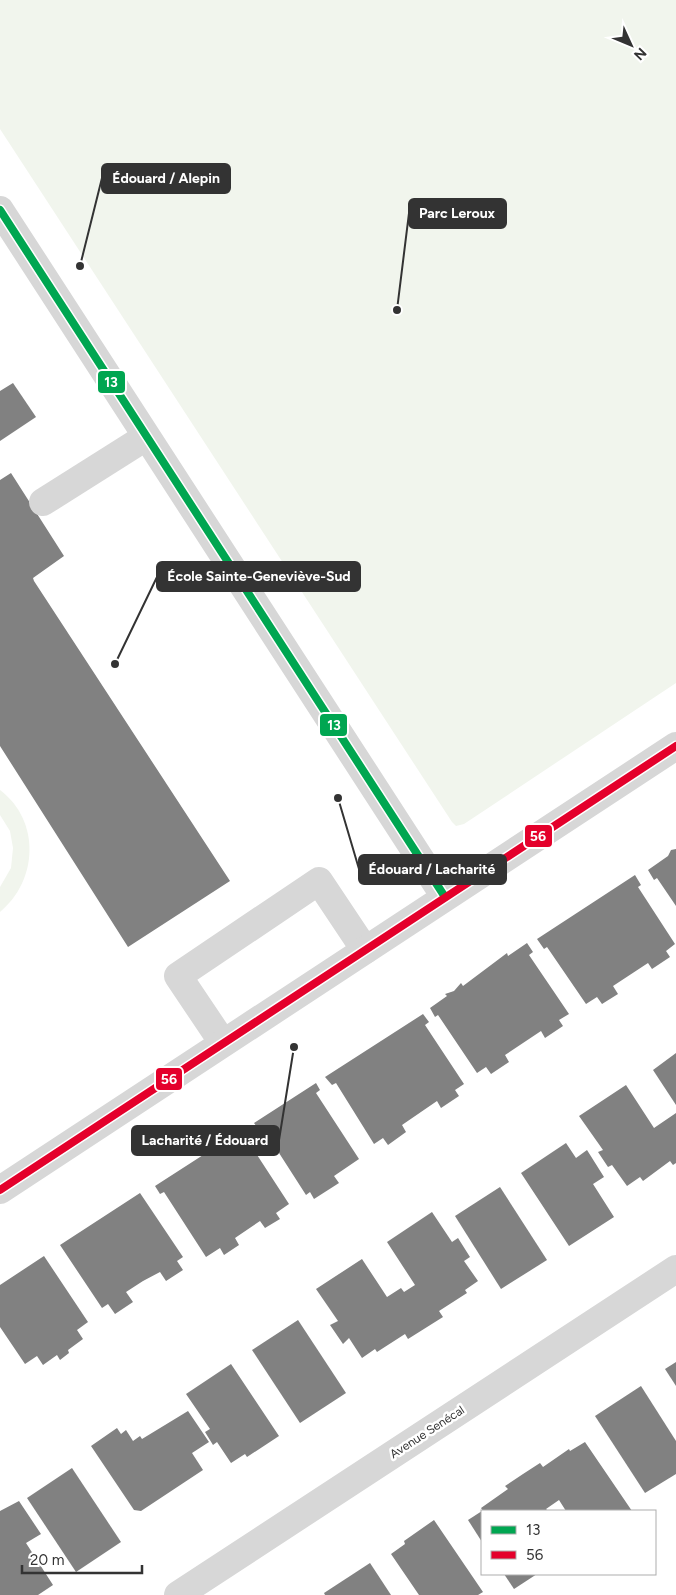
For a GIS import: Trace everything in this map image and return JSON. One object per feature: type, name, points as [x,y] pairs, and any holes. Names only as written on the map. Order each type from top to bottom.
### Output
[{"type":"street","points":[[0,210],[445,896]]},
{"type":"street","points":[[43,502],[146,437]]},
{"type":"street","points":[[0,1190],[676,746]]},
{"type":"street","points":[[223,1043],[178,976],[319,881],[365,950]]},
{"type":"street","name":"Avenue Senécal","points":[[178,1595],[676,1269]]},
{"type":"shaded area","points":[[0,0],[676,0],[676,683],[464,824],[456,826],[452,822],[0,129]]},
{"type":"shaded area","points":[[0,790],[13,803],[23,818],[28,834],[30,851],[28,868],[22,884],[13,899],[0,912],[0,887],[11,868],[13,848],[10,831],[0,815]]},
{"type":"building","points":[[13,383],[36,417],[0,441],[0,391]]},
{"type":"building","points":[[11,473],[64,556],[33,578],[34,581],[230,881],[128,947],[0,746],[0,480]]},
{"type":"building","points":[[676,849],[676,906],[657,878],[654,880],[648,870],[668,856],[671,850]]},
{"type":"building","points":[[635,875],[641,885],[638,887],[675,944],[666,951],[670,957],[652,969],[648,963],[613,986],[618,994],[602,1004],[597,997],[586,1004],[547,947],[544,949],[537,939]]},
{"type":"building","points":[[527,943],[533,952],[529,955],[569,1014],[559,1020],[563,1026],[545,1038],[541,1031],[505,1055],[509,1062],[491,1074],[486,1067],[477,1073],[438,1015],[435,1017],[430,1008],[447,996],[445,994],[454,991],[461,983],[463,986],[507,953],[508,956]]},
{"type":"building","points":[[423,1014],[429,1022],[425,1025],[464,1084],[455,1090],[459,1096],[441,1108],[437,1101],[402,1125],[406,1132],[388,1145],[383,1138],[374,1144],[336,1083],[332,1085],[325,1077]]},
{"type":"building","points":[[676,1053],[676,1105],[653,1070]]},
{"type":"building","points":[[316,1083],[320,1090],[316,1093],[359,1159],[334,1176],[339,1183],[314,1199],[310,1192],[306,1195],[263,1128],[259,1130],[254,1123]]},
{"type":"building","points":[[626,1085],[654,1128],[676,1113],[676,1163],[673,1165],[670,1161],[643,1181],[640,1177],[627,1186],[612,1165],[608,1167],[598,1152],[603,1150],[579,1116]]},
{"type":"building","points":[[245,1128],[250,1136],[246,1138],[289,1204],[276,1213],[280,1219],[265,1228],[260,1221],[235,1238],[239,1245],[224,1255],[220,1248],[206,1257],[164,1192],[160,1194],[155,1186]]},
{"type":"building","points":[[566,1143],[576,1158],[587,1150],[604,1177],[593,1184],[614,1217],[569,1246],[521,1173]]},
{"type":"building","points":[[500,1187],[547,1260],[501,1289],[455,1216]]},
{"type":"building","points":[[140,1193],[183,1257],[177,1261],[183,1270],[166,1281],[160,1272],[126,1292],[133,1302],[115,1314],[108,1304],[102,1308],[60,1245]]},
{"type":"building","points":[[432,1212],[452,1242],[458,1238],[470,1257],[464,1261],[478,1281],[465,1290],[467,1293],[439,1311],[443,1317],[408,1339],[405,1334],[377,1352],[375,1349],[362,1358],[349,1338],[343,1344],[330,1325],[338,1321],[316,1289],[362,1259],[387,1297],[401,1288],[404,1292],[415,1285],[387,1242]]},
{"type":"building","points":[[44,1256],[88,1322],[77,1330],[83,1339],[68,1350],[69,1353],[60,1360],[57,1355],[43,1365],[37,1356],[25,1364],[0,1327],[0,1285]]},
{"type":"building","points":[[298,1320],[346,1393],[300,1423],[252,1350]]},
{"type":"building","points":[[676,1362],[676,1386],[665,1369]]},
{"type":"building","points":[[231,1364],[279,1436],[247,1457],[245,1454],[231,1463],[217,1442],[213,1445],[205,1432],[210,1429],[186,1394]]},
{"type":"building","points":[[641,1386],[676,1441],[676,1474],[645,1493],[595,1416]]},
{"type":"building","points":[[188,1411],[209,1442],[192,1453],[203,1470],[141,1511],[134,1510],[91,1446],[117,1428],[121,1434],[126,1430],[133,1441],[140,1436],[142,1439]]},
{"type":"building","points":[[585,1442],[631,1510],[565,1510],[559,1500],[547,1510],[482,1510],[481,1508],[508,1489],[505,1486],[540,1463],[543,1467],[569,1449],[570,1451]]},
{"type":"building","points":[[72,1468],[121,1542],[76,1572],[27,1498]]},
{"type":"building","points":[[19,1501],[41,1534],[26,1543],[53,1585],[38,1595],[0,1595],[0,1511]]},
{"type":"building","points":[[481,1512],[481,1540],[468,1520]]},
{"type":"building","points":[[434,1520],[483,1592],[478,1595],[419,1595],[391,1554],[405,1544],[404,1541]]},
{"type":"building","points":[[370,1563],[391,1595],[325,1595],[324,1593]]},
{"type":"building","points":[[505,1575],[535,1575],[514,1589]]},
{"type":"transit line","name":"13","points":[[0,210],[445,897]]},
{"type":"transit line","name":"56","points":[[0,1190],[676,746]]},
{"type":"place","name":"Édouard / Alepin","points":[[80,266]]},
{"type":"place","name":"Parc Leroux","points":[[397,310]]},
{"type":"place","name":"École Sainte-Geneviève-Sud","points":[[115,664]]},
{"type":"place","name":"Édouard / Lacharité","points":[[338,798]]},
{"type":"place","name":"Lacharité / Édouard","points":[[294,1047]]}]
